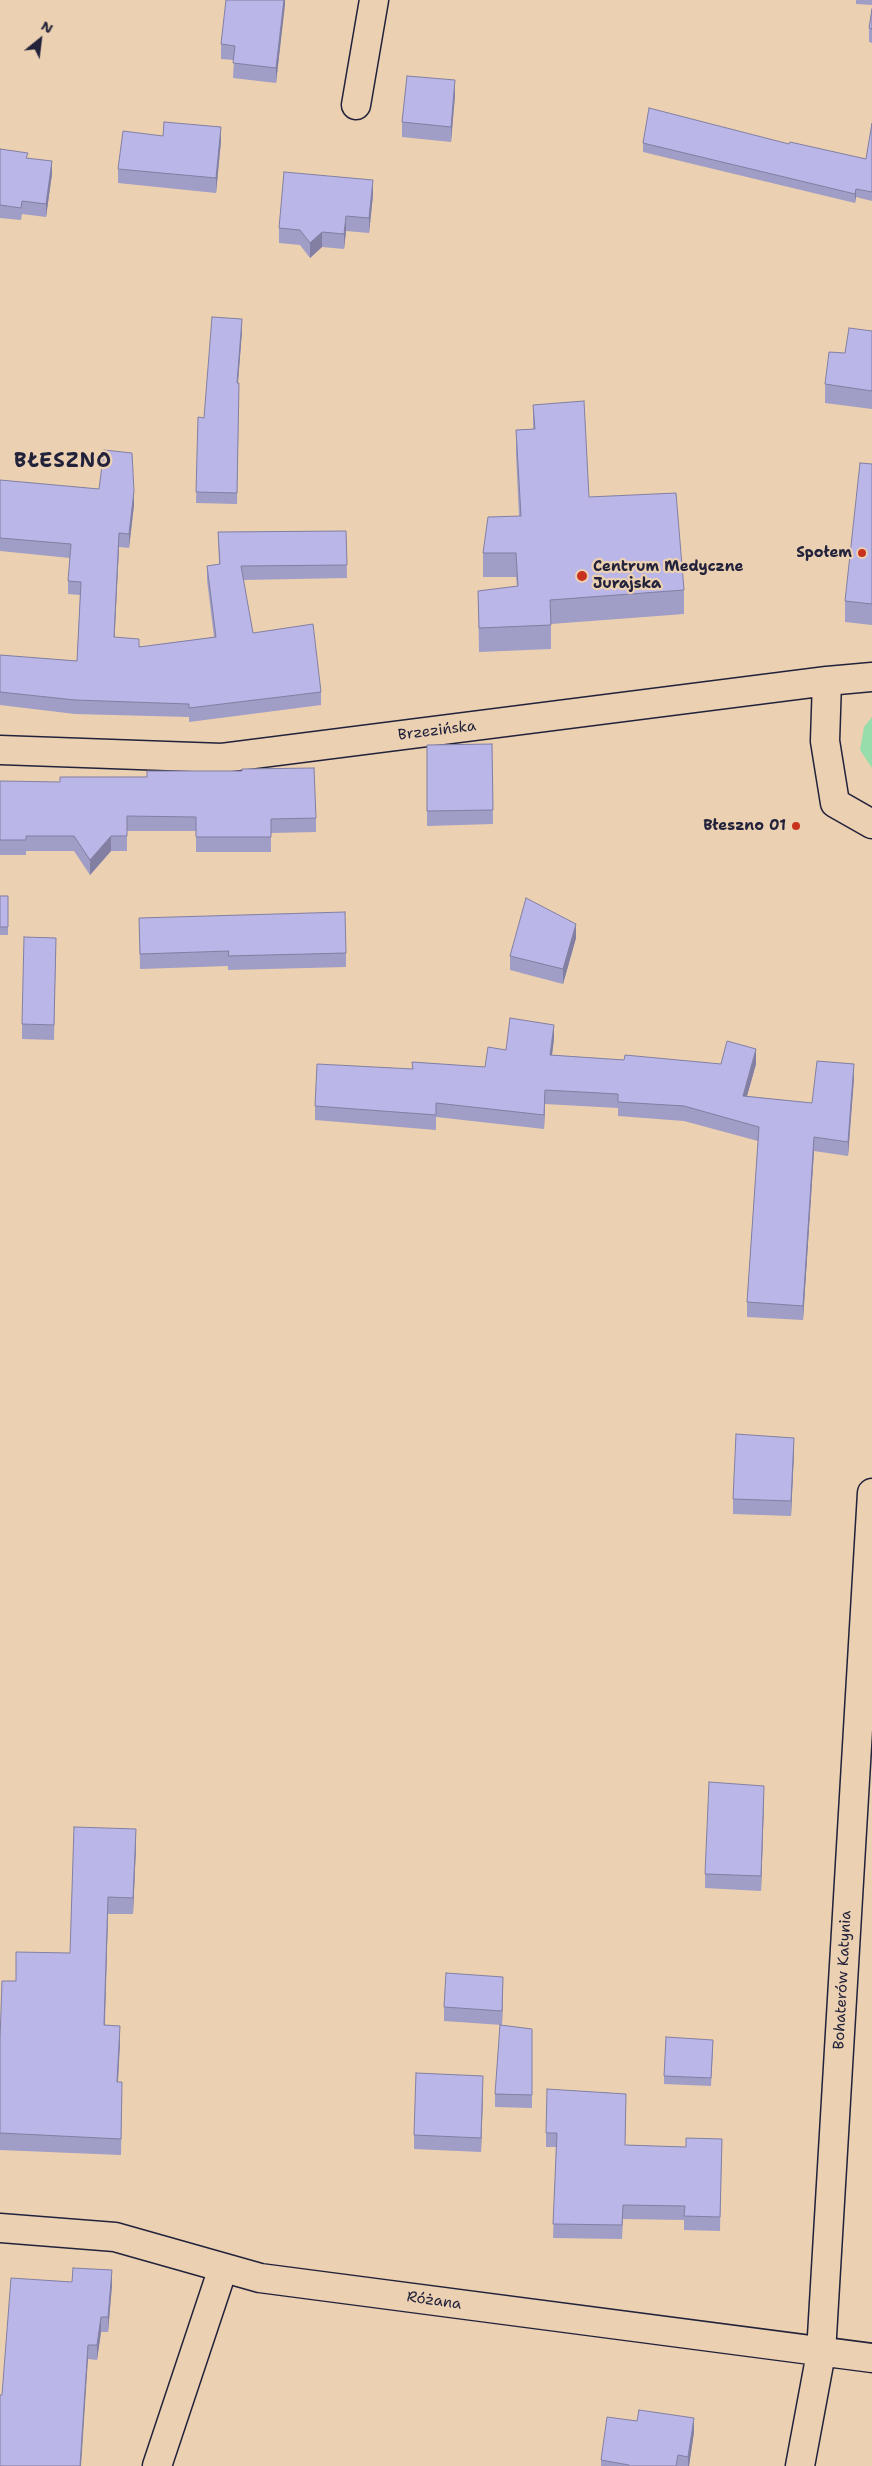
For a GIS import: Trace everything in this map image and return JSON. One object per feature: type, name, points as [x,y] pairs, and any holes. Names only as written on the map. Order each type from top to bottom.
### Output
[{"type":"street","points":[[356,105],[374,0]]},
{"type":"street","name":"Brzezińska","points":[[0,750],[222,758],[827,681],[872,677]]},
{"type":"street","points":[[827,681],[825,741],[835,803],[872,824]]},
{"type":"street","name":"Bohaterów Katynia","points":[[800,2466],[821,2353],[872,1493]]},
{"type":"street","name":"Różana","points":[[0,2228],[115,2237],[260,2278],[821,2353],[872,2358]]},
{"type":"street","points":[[157,2466],[223,2268]]},
{"type":"green space","points":[[872,717],[872,768],[860,750],[864,727]]},
{"type":"building","points":[[226,0],[284,0],[276,68],[233,63],[235,46],[221,44]]},
{"type":"building","points":[[872,9],[872,29],[869,28]]},
{"type":"building","points":[[407,76],[455,80],[451,127],[402,122]]},
{"type":"building","points":[[649,108],[789,144],[790,142],[866,159],[872,123],[872,192],[856,189],[855,194],[643,143]]},
{"type":"building","points":[[164,122],[221,127],[216,178],[118,169],[123,131],[163,136]]},
{"type":"building","points":[[0,149],[28,153],[26,158],[52,161],[46,204],[22,201],[21,208],[0,205]]},
{"type":"building","points":[[284,172],[373,180],[369,218],[346,216],[344,234],[322,232],[310,243],[300,230],[279,228]]},
{"type":"building","points":[[212,317],[242,319],[237,383],[239,383],[237,493],[196,492],[198,417],[204,418]]},
{"type":"building","points":[[849,328],[872,331],[872,391],[825,384],[829,352],[845,353]]},
{"type":"building","name":"Centrum Medyczne Jurajska","points":[[584,401],[589,497],[676,493],[684,590],[550,600],[551,625],[479,628],[478,591],[518,586],[516,553],[483,553],[488,517],[521,516],[516,430],[535,429],[533,405]]},
{"type":"building","points":[[104,450],[132,453],[134,491],[129,534],[119,533],[114,637],[139,639],[139,647],[216,637],[207,566],[220,564],[218,532],[346,531],[347,565],[241,566],[253,633],[313,624],[321,692],[189,708],[189,704],[75,700],[0,692],[0,655],[77,661],[81,582],[68,581],[71,544],[0,538],[0,480],[99,489]]},
{"type":"building","name":"Społem","points":[[860,463],[872,464],[872,604],[845,601]]},
{"type":"building","points":[[492,744],[493,810],[427,811],[427,745]]},
{"type":"building","points":[[314,768],[316,818],[271,819],[271,837],[196,837],[196,817],[127,816],[127,836],[111,836],[90,860],[74,836],[26,836],[26,840],[0,840],[0,781],[60,782],[60,777],[147,777],[147,771],[242,771],[242,769]]},
{"type":"building","points":[[0,896],[8,896],[8,927],[0,927]]},
{"type":"building","points":[[526,898],[576,924],[563,969],[510,956]]},
{"type":"building","points":[[345,912],[346,953],[228,956],[229,951],[140,954],[139,918]]},
{"type":"building","points":[[24,937],[56,938],[54,1025],[22,1024]]},
{"type":"building","points":[[510,1018],[554,1025],[550,1055],[624,1060],[625,1055],[721,1064],[727,1041],[756,1049],[743,1096],[812,1103],[817,1061],[854,1064],[848,1142],[814,1137],[803,1306],[747,1302],[759,1127],[684,1106],[618,1102],[618,1094],[545,1090],[544,1115],[436,1103],[436,1115],[315,1106],[317,1064],[413,1069],[412,1062],[485,1067],[488,1047],[506,1050]]},
{"type":"building","points":[[736,1434],[794,1438],[791,1501],[733,1499]]},
{"type":"building","points":[[709,1782],[764,1786],[761,1876],[705,1874]]},
{"type":"building","points":[[74,1827],[136,1829],[133,1898],[108,1897],[104,2025],[120,2026],[117,2082],[122,2082],[121,2139],[0,2133],[2,1981],[16,1981],[16,1952],[70,1953]]},
{"type":"building","points":[[446,1973],[503,1977],[502,2011],[444,2007]]},
{"type":"building","points":[[500,2025],[532,2029],[532,2095],[495,2094]]},
{"type":"building","points":[[666,2037],[713,2040],[711,2078],[664,2076]]},
{"type":"building","points":[[416,2073],[483,2076],[481,2138],[414,2135]]},
{"type":"building","points":[[547,2089],[626,2094],[625,2145],[686,2147],[686,2138],[722,2139],[720,2217],[684,2216],[685,2206],[623,2205],[622,2225],[553,2224],[557,2133],[546,2133]]},
{"type":"building","points":[[73,2268],[112,2270],[108,2317],[101,2317],[97,2345],[88,2345],[80,2466],[0,2466],[0,2395],[2,2395],[11,2278],[72,2282]]},
{"type":"building","points":[[639,2410],[694,2418],[688,2457],[678,2455],[676,2466],[629,2466],[601,2460],[607,2417],[637,2421]]},
{"type":"place","name":"Społem","points":[[862,553]]},
{"type":"place","name":"Centrum Medyczne Jurajska","points":[[582,576]]},
{"type":"place","name":"Błeszno 01","points":[[796,826]]},
{"type":"district","name":"BŁESZNO","points":[[63,462]]}]
